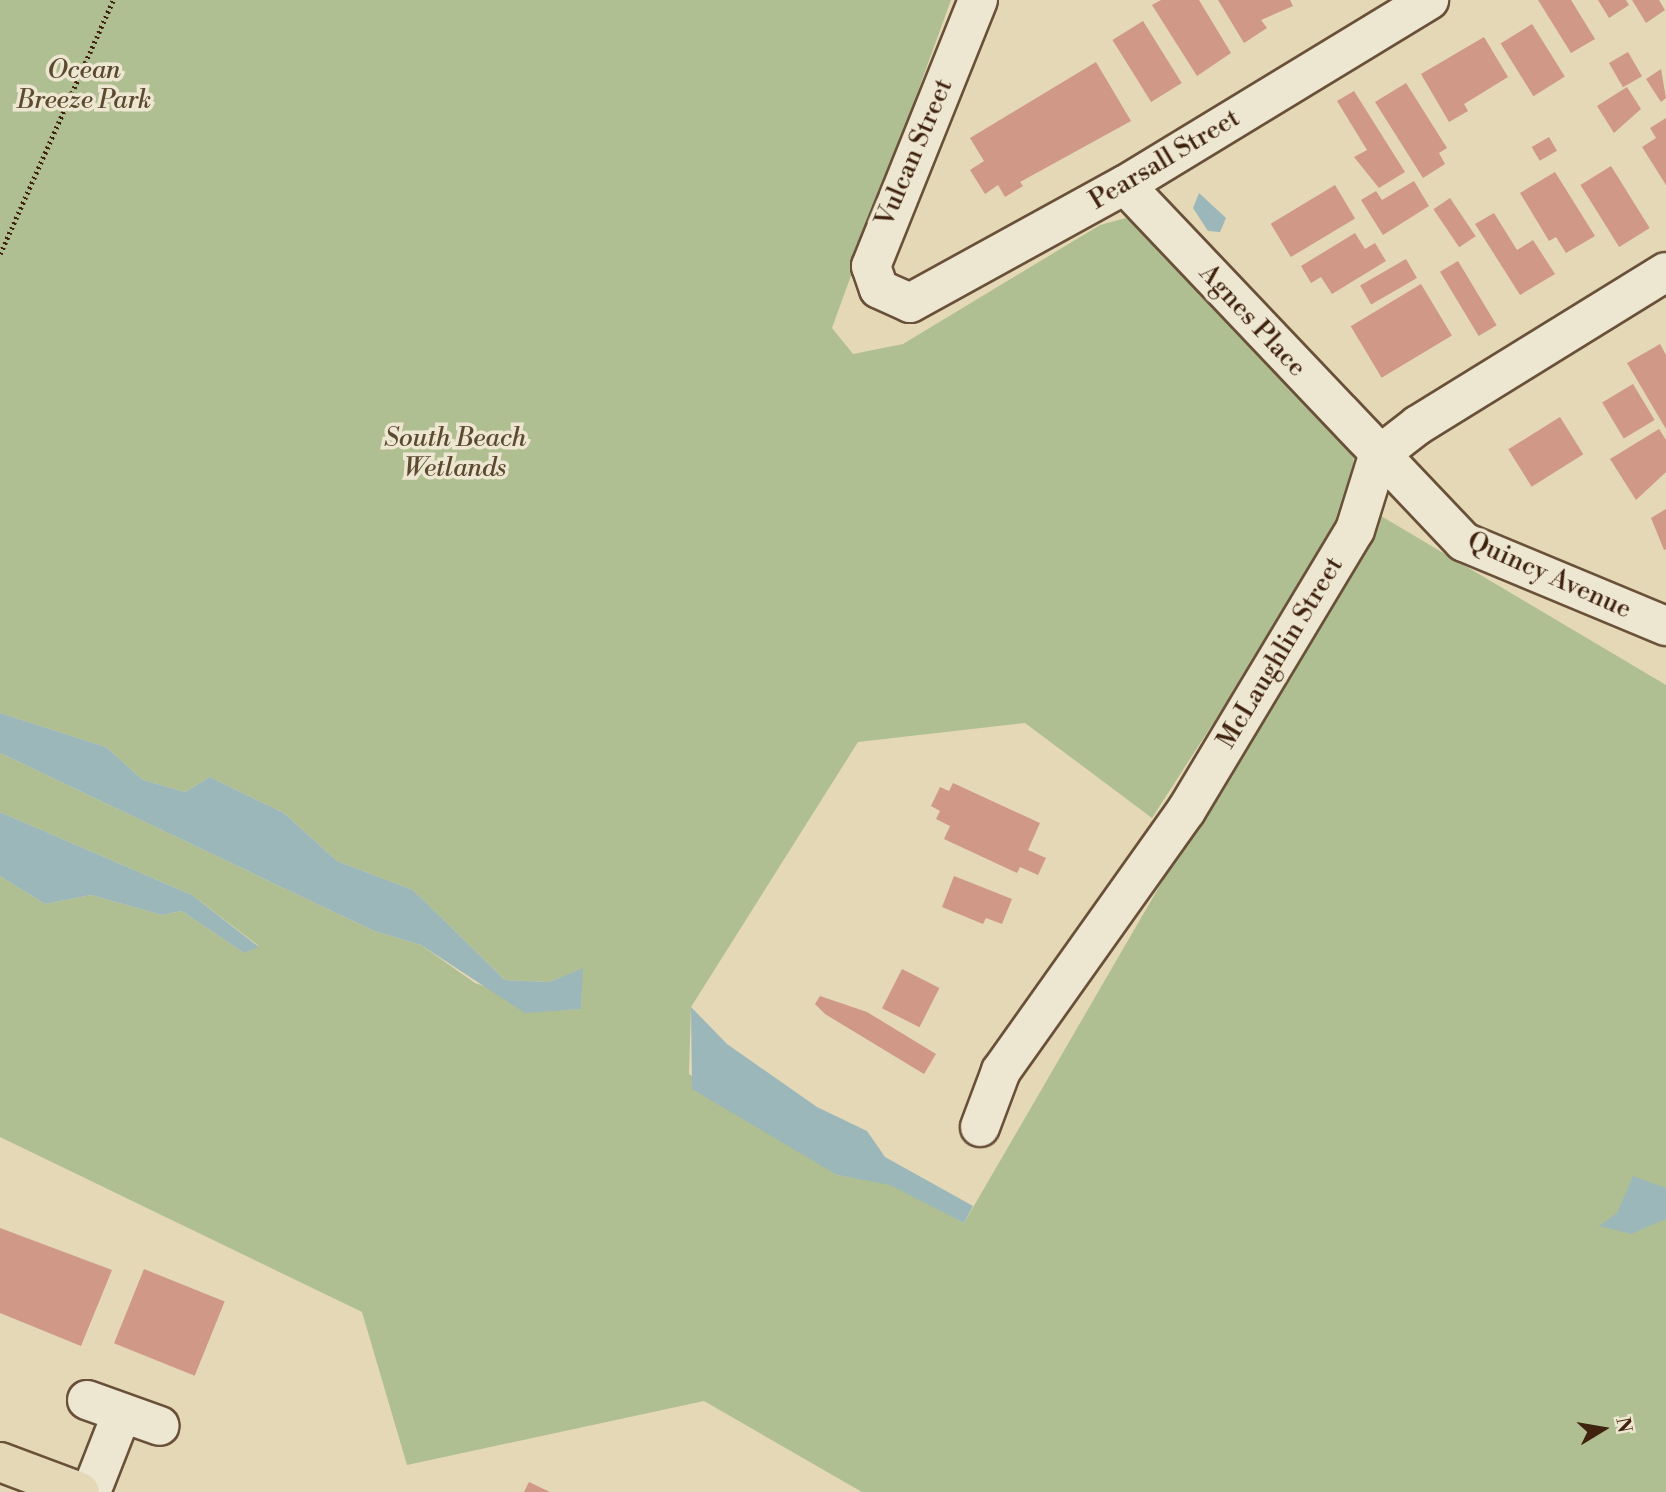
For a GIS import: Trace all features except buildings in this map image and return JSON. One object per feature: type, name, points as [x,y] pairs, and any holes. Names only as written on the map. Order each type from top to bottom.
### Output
[{"type":"main road","points":[[0,1462],[80,1492]]},
{"type":"street","name":"Vulcan Street","points":[[895,298],[879,289],[870,266],[978,0]]},
{"type":"street","name":"Pearsall Street","points":[[895,298],[910,303],[1125,185],[1429,0]]},
{"type":"street","name":"Agnes Place","points":[[1125,185],[1378,456]]},
{"type":"street","points":[[1378,456],[1418,425],[1666,272]]},
{"type":"street","name":"Quincy Avenue","points":[[1378,456],[1464,542],[1666,626]]},
{"type":"street","name":"McLaughlin Street","points":[[980,1127],[1000,1070],[1186,811],[1355,530],[1378,456]]},
{"type":"street","points":[[91,1492],[104,1406],[160,1426]]},
{"type":"path","points":[[0,254],[113,0]]},
{"type":"green space","name":"South Beach Wetlands","points":[[0,0],[951,0],[832,328],[853,354],[903,344],[1100,225],[1126,218],[1147,233],[1354,451],[1352,488],[1333,537],[1152,818],[1025,723],[858,742],[691,1007],[689,1074],[837,1175],[890,1184],[964,1223],[1376,513],[1666,685],[1666,1492],[862,1492],[704,1401],[407,1465],[362,1312],[0,1137],[0,876],[45,904],[91,895],[162,915],[182,911],[244,953],[259,946],[192,895],[0,812],[0,753],[374,931],[421,945],[475,983],[558,1010],[581,1009],[582,969],[549,982],[505,980],[413,890],[337,861],[284,813],[210,777],[185,792],[143,780],[106,747],[0,713]]},
{"type":"water","points":[[1199,193],[1226,218],[1220,232],[1208,231],[1193,208]]},
{"type":"water","points":[[0,713],[106,747],[143,780],[185,792],[210,777],[284,813],[337,861],[413,890],[505,980],[549,982],[583,968],[581,1009],[525,1013],[421,945],[374,931],[0,753]]},
{"type":"water","points":[[0,812],[192,895],[259,947],[244,953],[182,911],[162,915],[91,895],[45,904],[0,876]]},
{"type":"water","points":[[691,1007],[727,1044],[817,1107],[867,1131],[885,1157],[973,1206],[964,1223],[890,1185],[837,1175],[692,1089]]},
{"type":"water","points":[[1633,1176],[1666,1188],[1666,1219],[1631,1234],[1599,1226],[1617,1213]]},
{"type":"park label","name":"Ocean Breeze Park","points":[[84,86]]}]
